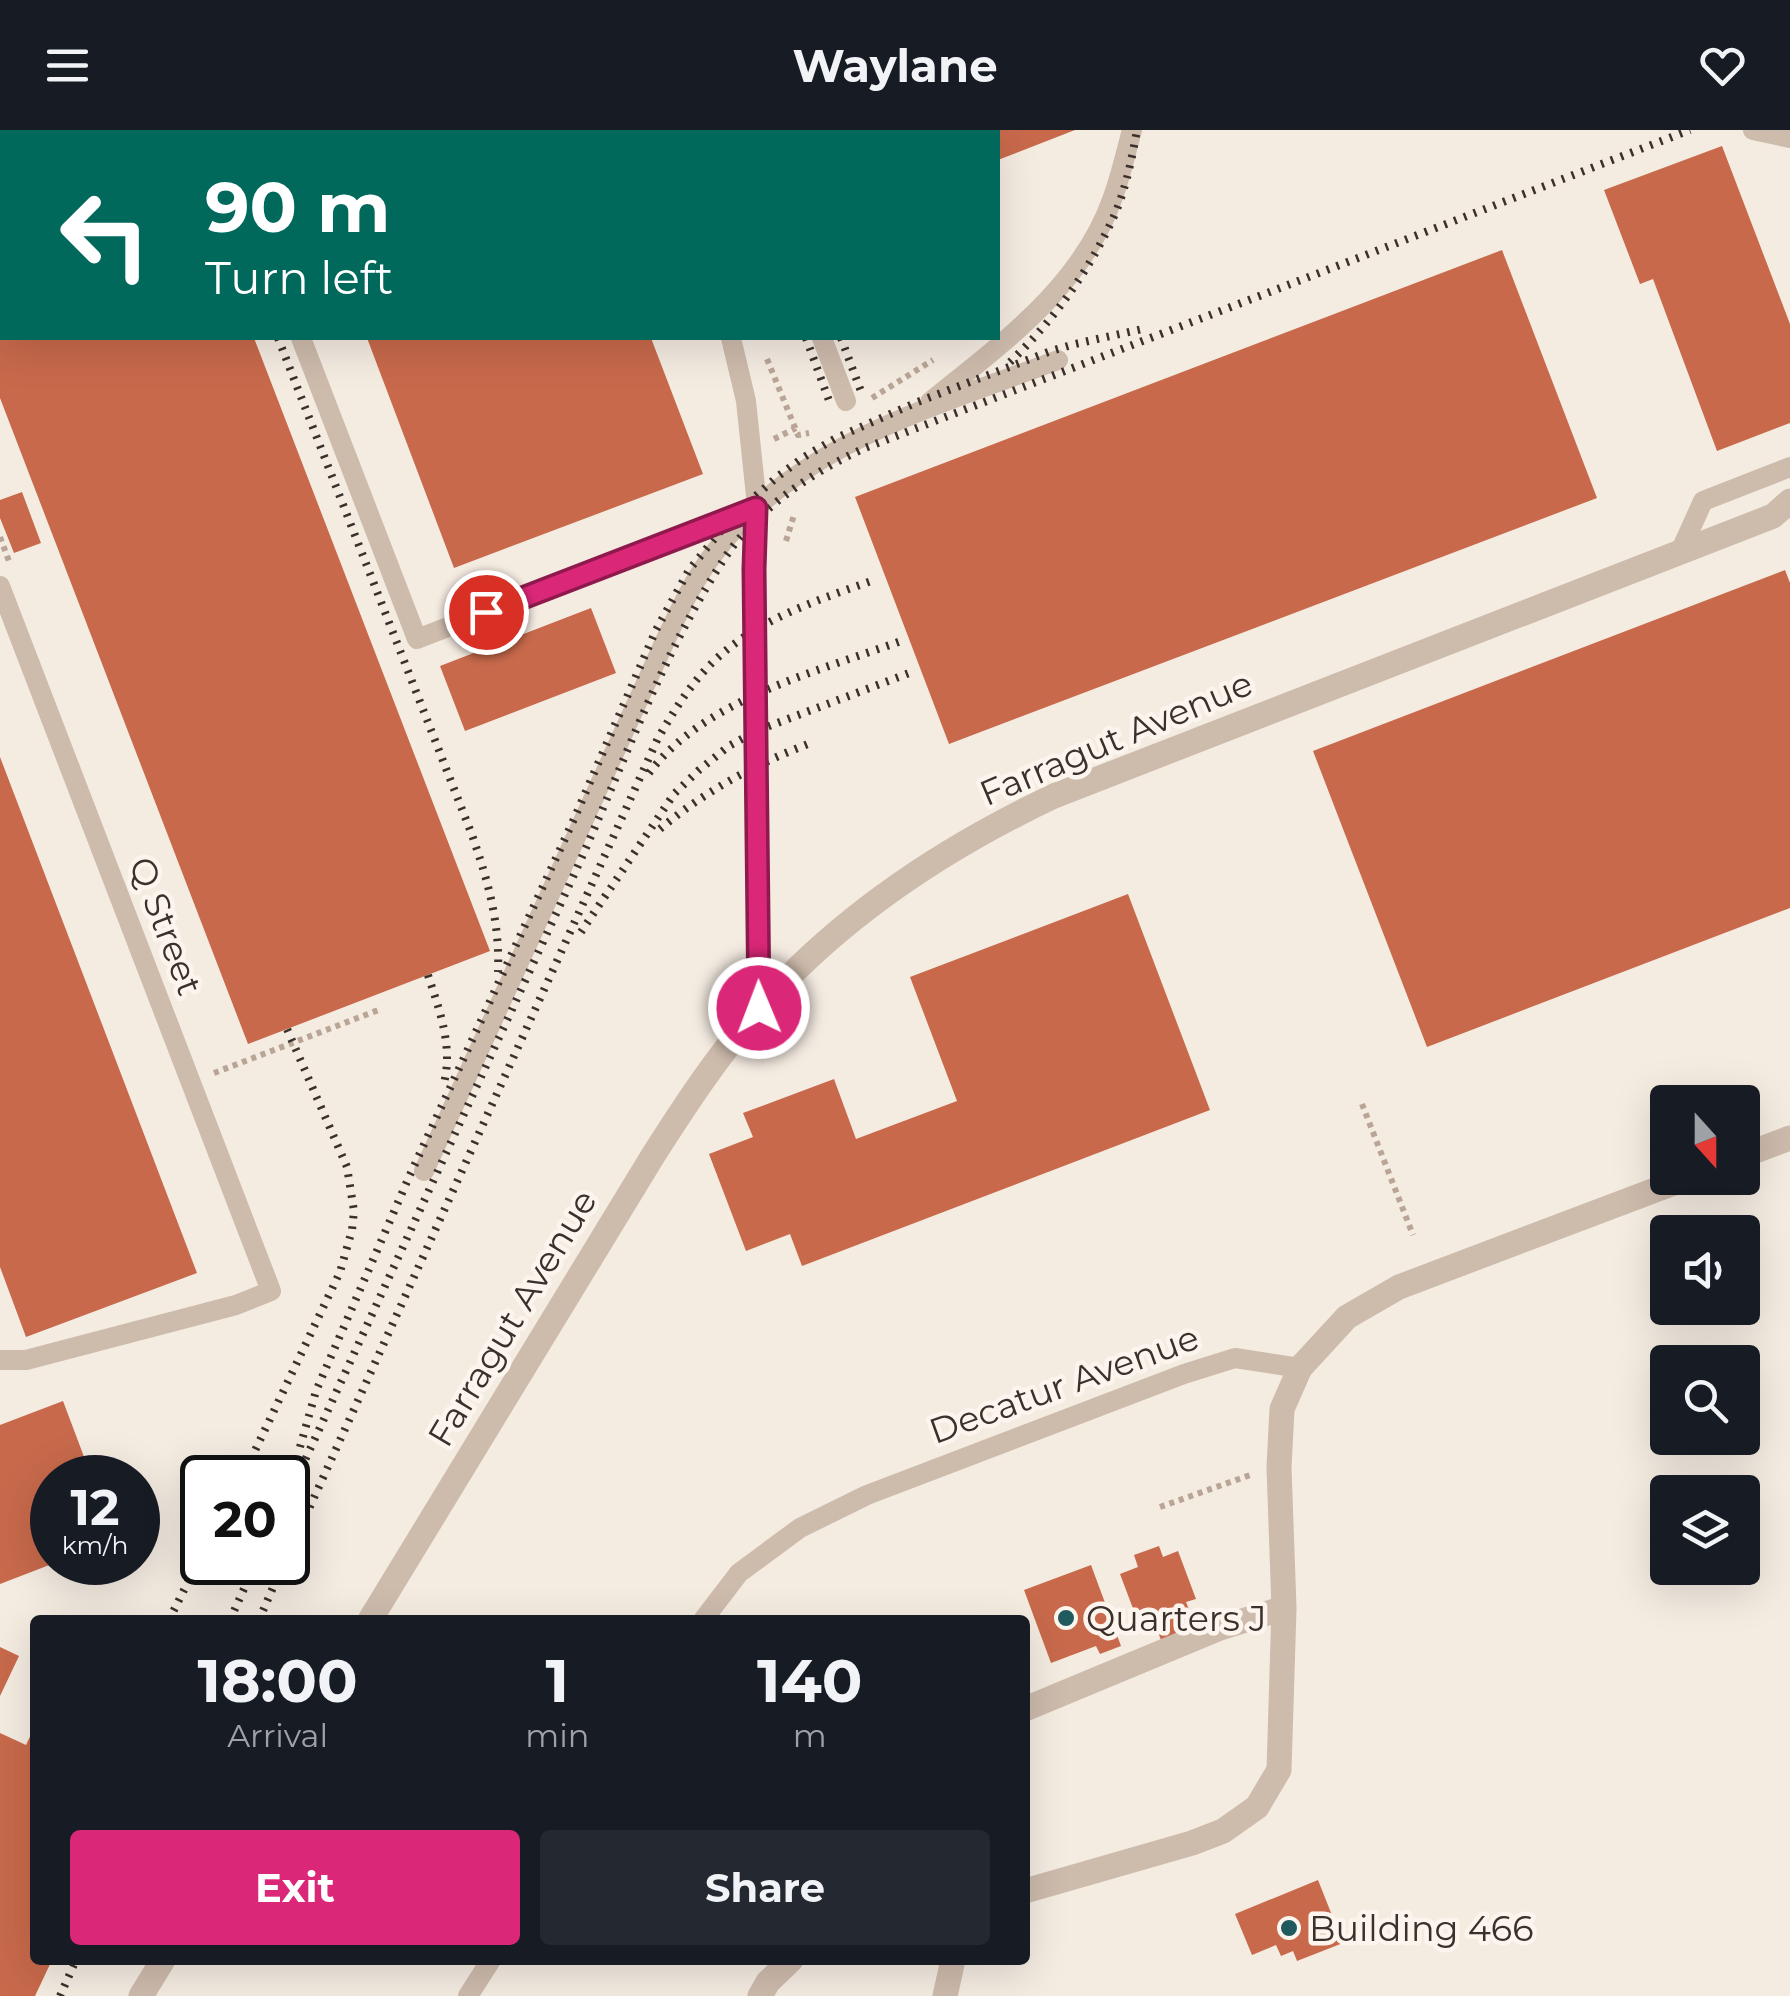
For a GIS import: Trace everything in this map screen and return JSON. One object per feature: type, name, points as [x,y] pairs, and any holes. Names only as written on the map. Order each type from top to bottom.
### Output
[{"type":"street","name":"Farragut Avenue","points":[[373,1615],[698,1085],[759,1008],[852,919],[928,865],[1004,819],[1054,796],[1784,511]]},
{"type":"street","points":[[1760,1149],[1790,1138]]},
{"type":"street","points":[[1030,1889],[1223,1832],[1257,1807],[1279,1770],[1284,1608],[1281,1428],[1282,1409],[1300,1368],[1346,1317],[1399,1288],[1650,1192]]},
{"type":"street","points":[[1030,1707],[1220,1628],[1284,1608]]},
{"type":"street","points":[[141,1996],[160,1965]]},
{"type":"street","points":[[760,1996],[786,1965]]},
{"type":"street","points":[[944,1996],[953,1965]]},
{"type":"lane","points":[[917,413],[1028,321],[1086,253],[1112,200],[1132,130]]},
{"type":"lane","points":[[1753,130],[1790,138]]},
{"type":"lane","points":[[302,340],[417,639],[756,508]]},
{"type":"lane","points":[[731,340],[746,401],[756,508],[759,1008]]},
{"type":"lane","points":[[823,340],[846,401]]},
{"type":"lane","points":[[424,1171],[686,596],[715,552],[756,508],[806,468],[851,441],[1058,360]]},
{"type":"lane","points":[[1680,552],[1703,501],[1790,467]]},
{"type":"lane","name":"Q Street","points":[[0,586],[271,1290],[236,1305],[26,1360],[0,1360]]},
{"type":"lane","name":"Decatur Avenue","points":[[707,1615],[739,1572],[800,1528],[867,1495],[1235,1358],[1300,1368]]},
{"type":"lane","points":[[468,1996],[488,1965]]},
{"type":"path","points":[[786,544],[796,509]]},
{"type":"path","points":[[212,1074],[381,1009]]},
{"type":"path","points":[[1362,1104],[1413,1235]]},
{"type":"path","points":[[1160,1507],[1260,1472]]},
{"type":"building","points":[[1000,130],[1075,130],[1000,159]]},
{"type":"building","points":[[1722,146],[1790,324],[1790,423],[1717,451],[1653,279],[1640,284],[1604,190]]},
{"type":"building","points":[[1502,250],[1597,498],[949,744],[855,497]]},
{"type":"building","points":[[0,340],[255,340],[490,951],[248,1044],[0,398]]},
{"type":"building","points":[[368,340],[652,340],[703,474],[454,568]]},
{"type":"building","points":[[22,492],[41,543],[14,553],[0,518],[0,500]]},
{"type":"building","points":[[1785,570],[1790,583],[1790,908],[1427,1047],[1313,751]]},
{"type":"building","points":[[591,608],[616,673],[465,731],[440,666]]},
{"type":"building","points":[[0,757],[197,1273],[26,1337],[0,1267]]},
{"type":"building","points":[[1128,894],[1210,1110],[802,1266],[790,1234],[746,1251],[709,1154],[753,1137],[743,1113],[834,1079],[856,1139],[957,1101],[910,977]]},
{"type":"building","points":[[63,1401],[83,1455],[30,1455],[30,1572],[0,1584],[0,1425]]},
{"type":"building","points":[[1159,1546],[1163,1557],[1178,1551],[1196,1599],[1186,1602],[1196,1627],[1161,1640],[1154,1621],[1140,1627],[1120,1574],[1138,1567],[1134,1555]]},
{"type":"building","name":"Quarters J","points":[[1091,1565],[1121,1646],[1100,1654],[1096,1646],[1051,1663],[1024,1590]]},
{"type":"building","points":[[0,1647],[19,1656],[0,1696]]},
{"type":"building","points":[[0,1733],[26,1745],[30,1737],[30,1965],[50,1965],[35,1996],[0,1996]]},
{"type":"building","name":"Building 466","points":[[1318,1880],[1343,1943],[1297,1961],[1293,1951],[1281,1956],[1276,1945],[1252,1955],[1235,1914]]},
{"type":"railway","points":[[1010,362],[1056,311],[1105,235],[1119,204],[1137,130]]},
{"type":"railway","points":[[307,1455],[572,879],[660,676],[701,597],[752,524],[806,480],[865,448],[1690,130]]},
{"type":"railway","points":[[300,1447],[316,1391],[409,1177],[574,819],[656,630],[689,570],[732,517],[777,477],[836,438],[1051,351],[1147,328]]},
{"type":"railway","points":[[279,340],[472,835],[492,902],[498,972]]},
{"type":"railway","points":[[807,340],[831,406]]},
{"type":"railway","points":[[842,340],[862,394]]},
{"type":"railway","points":[[310,1506],[658,738],[700,675],[744,637],[785,614],[874,580]]},
{"type":"railway","points":[[649,773],[672,747],[731,707],[799,677],[901,641]]},
{"type":"railway","points":[[581,932],[674,794],[729,746],[756,731],[912,672]]},
{"type":"railway","points":[[660,829],[731,780],[808,744]]},
{"type":"railway","points":[[428,975],[446,1044],[443,1087]]},
{"type":"railway","points":[[253,1455],[340,1272],[354,1211],[347,1167],[287,1029]]},
{"type":"railway","points":[[172,1615],[186,1585]]},
{"type":"railway","points":[[232,1615],[246,1585]]},
{"type":"railway","points":[[261,1615],[274,1585]]},
{"type":"railway","points":[[60,1996],[74,1965]]},
{"type":"place","name":"Quarters J","points":[[1066,1618]]},
{"type":"place","name":"Building 466","points":[[1289,1928]]},
{"type":"route","points":[[486,612],[756,508],[759,1008]]}]
